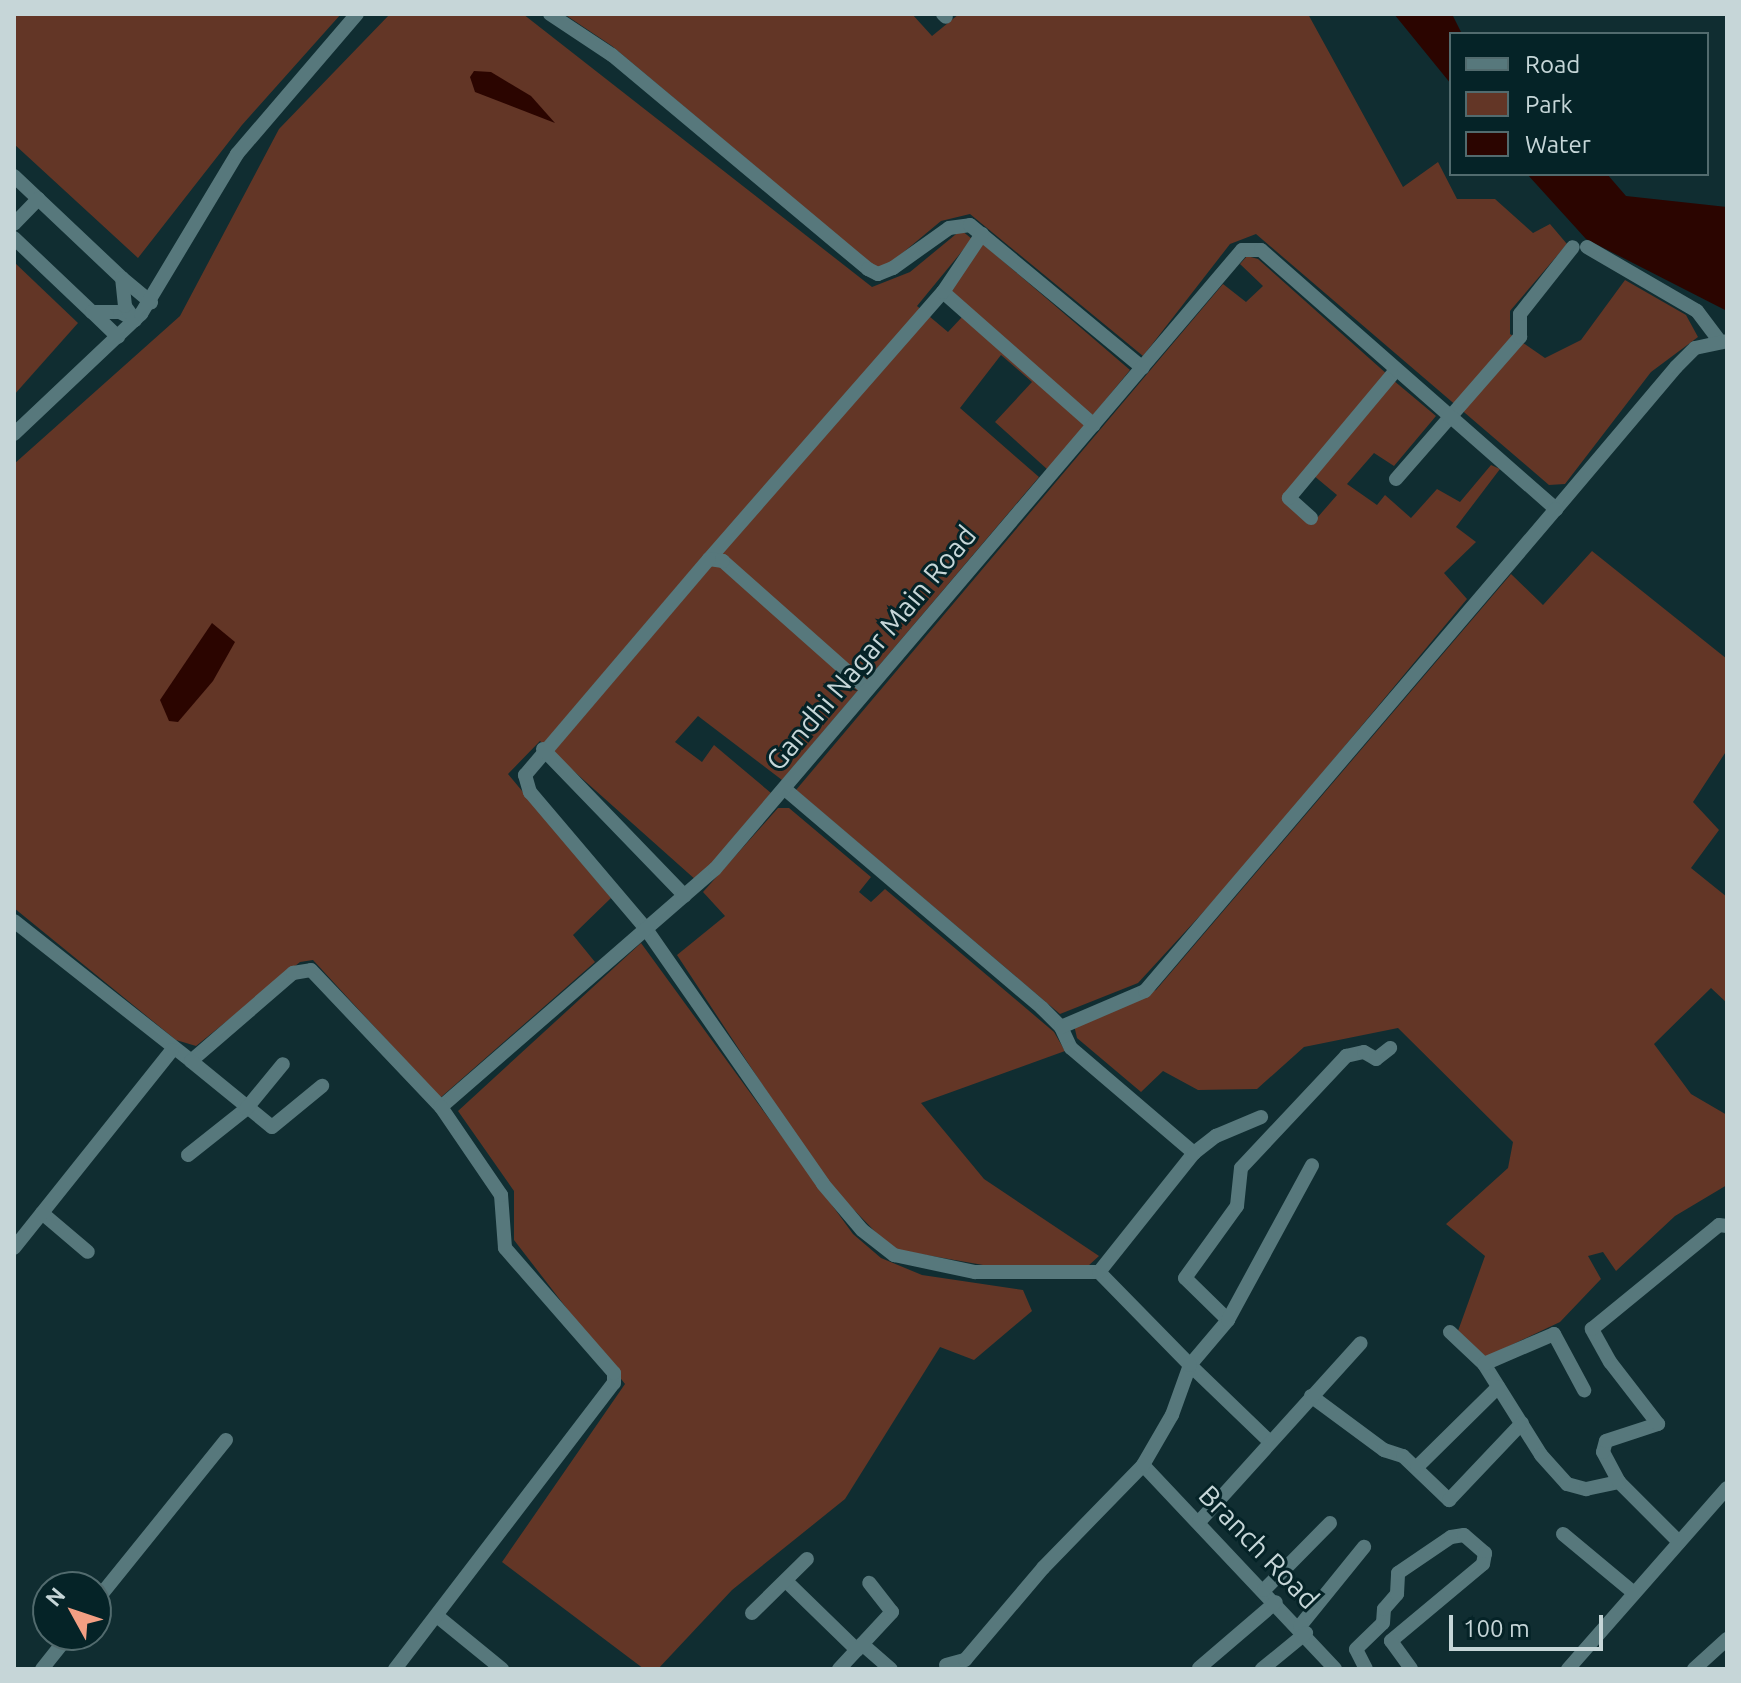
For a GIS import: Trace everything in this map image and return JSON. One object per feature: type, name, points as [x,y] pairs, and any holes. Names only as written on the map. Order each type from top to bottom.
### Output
[{"type":"street","points":[[14,434],[151,302],[237,154],[357,14]]},
{"type":"street","points":[[550,14],[612,55],[878,274],[960,224],[982,234],[1143,368]]},
{"type":"street","points":[[14,176],[151,302]]},
{"type":"street","points":[[14,224],[38,199]]},
{"type":"street","points":[[982,234],[943,292],[527,767],[530,792],[646,929],[823,1184],[862,1230],[894,1255],[975,1272],[1099,1272],[1269,1441]]},
{"type":"street","points":[[14,238],[118,337]]},
{"type":"street","points":[[1061,1027],[1145,991],[1676,367],[1695,348],[1723,340],[1697,311],[1580,247],[1520,314],[1520,337],[1396,479]]},
{"type":"street","name":"Gandhi Nagar Main Road","points":[[441,1107],[685,896],[786,790],[867,689],[1143,368],[1234,256],[1251,248],[1261,250],[1556,509]]},
{"type":"street","points":[[122,278],[125,306],[135,320]]},
{"type":"street","points":[[943,292],[1094,425]]},
{"type":"street","points":[[92,312],[120,312],[135,320]]},
{"type":"street","points":[[1311,518],[1289,498],[1396,370]]},
{"type":"street","points":[[709,559],[723,561],[867,689]]},
{"type":"street","points":[[543,749],[685,896]]},
{"type":"street","points":[[786,790],[1061,1027],[1071,1048],[1194,1153]]},
{"type":"street","points":[[14,921],[272,1127],[322,1086]]},
{"type":"street","points":[[191,1061],[293,973],[311,970],[441,1107],[501,1195],[505,1248],[614,1373],[603,1403],[395,1669]]},
{"type":"street","points":[[1228,1320],[1185,1278],[1237,1206],[1241,1168],[1346,1056],[1364,1052],[1376,1059],[1390,1048]]},
{"type":"street","points":[[14,1248],[172,1050]]},
{"type":"street","points":[[188,1155],[246,1109],[283,1064]]},
{"type":"street","points":[[1099,1272],[1194,1153],[1216,1136],[1261,1117]]},
{"type":"street","points":[[946,1665],[965,1660],[1043,1568],[1143,1465],[1172,1415],[1190,1365],[1228,1320],[1312,1165]]},
{"type":"street","points":[[42,1213],[88,1252]]},
{"type":"street","points":[[1679,1542],[1619,1482],[1603,1444],[1658,1424],[1610,1362],[1592,1326],[1719,1225],[1727,1226]]},
{"type":"street","points":[[1450,1332],[1484,1364],[1541,1455],[1567,1484],[1586,1489],[1619,1482]]},
{"type":"street","points":[[1484,1364],[1554,1334],[1584,1390]]},
{"type":"street","points":[[1199,1522],[1269,1441],[1361,1343]]},
{"type":"street","points":[[1417,1467],[1498,1387]]},
{"type":"street","points":[[1311,1396],[1417,1467],[1449,1500],[1522,1423]]},
{"type":"street","points":[[112,1581],[226,1440]]},
{"type":"street","name":"Branch Road","points":[[1143,1465],[1303,1630],[1335,1669]]},
{"type":"street","points":[[1568,1669],[1727,1488]]},
{"type":"street","points":[[1264,1590],[1330,1523]]},
{"type":"street","points":[[1366,1669],[1356,1649],[1383,1623],[1384,1609],[1398,1590],[1396,1577],[1458,1534],[1485,1553],[1483,1564],[1394,1636],[1391,1647],[1411,1669]]},
{"type":"street","points":[[1563,1534],[1634,1593]]},
{"type":"street","points":[[1262,1669],[1303,1630],[1364,1547]]},
{"type":"street","points":[[752,1613],[807,1559]]},
{"type":"street","points":[[786,1581],[859,1647],[891,1669]]},
{"type":"street","points":[[839,1669],[892,1612],[869,1583]]},
{"type":"street","points":[[1199,1668],[1276,1602]]},
{"type":"street","points":[[437,1616],[502,1669]]},
{"type":"street","points":[[1383,1623],[1394,1636]]},
{"type":"street","points":[[1694,1669],[1727,1639]]},
{"type":"street","points":[[42,1669],[56,1651]]},
{"type":"green space","points":[[14,14],[341,14],[242,125],[138,258],[14,144]]},
{"type":"green space","points":[[390,14],[523,14],[872,287],[910,272],[961,230],[972,239],[917,306],[948,332],[962,317],[944,301],[983,244],[1130,370],[1048,470],[995,422],[1032,382],[1001,355],[960,408],[1039,477],[782,780],[698,716],[675,742],[702,762],[714,745],[771,793],[697,881],[540,741],[508,774],[611,898],[573,935],[595,962],[440,1098],[313,960],[300,962],[196,1046],[176,1040],[14,908],[14,464],[180,316],[279,129]]},
{"type":"green space","points":[[564,14],[912,14],[932,36],[959,14],[1308,14],[1403,187],[1438,162],[1457,199],[1495,199],[1533,233],[1550,224],[1567,244],[1510,311],[1510,334],[1545,358],[1581,340],[1625,280],[1686,315],[1698,337],[1651,372],[1565,484],[1549,485],[1256,234],[1230,244],[1143,356],[970,214],[941,221],[888,265],[876,268],[612,46]]},
{"type":"green space","points":[[1247,256],[1258,259],[1388,375],[1290,492],[1317,518],[1337,495],[1313,475],[1393,380],[1436,416],[1394,466],[1374,453],[1347,484],[1377,505],[1385,495],[1411,518],[1437,489],[1460,502],[1491,465],[1500,469],[1456,527],[1476,542],[1444,573],[1467,599],[1240,872],[1138,983],[1060,1014],[796,790],[1223,284],[1246,302],[1263,286],[1240,264]]},
{"type":"green space","points":[[14,262],[78,323],[14,395]]},
{"type":"green space","points":[[1592,551],[1727,659],[1727,750],[1693,802],[1719,830],[1691,868],[1727,897],[1727,1003],[1711,988],[1654,1044],[1691,1094],[1727,1115],[1727,1185],[1675,1216],[1616,1271],[1603,1252],[1588,1256],[1601,1279],[1560,1322],[1486,1357],[1458,1331],[1485,1256],[1446,1224],[1508,1168],[1513,1142],[1398,1028],[1304,1047],[1257,1089],[1198,1090],[1163,1071],[1141,1092],[1077,1038],[1074,1025],[1156,990],[1511,574],[1543,605]]},
{"type":"green space","points":[[778,808],[789,808],[871,877],[859,892],[871,902],[885,889],[1054,1032],[1065,1051],[921,1103],[984,1179],[1099,1256],[1088,1266],[983,1265],[892,1249],[825,1180],[677,955],[725,916],[703,892]]},
{"type":"green space","points":[[641,943],[853,1234],[881,1258],[922,1275],[1023,1290],[1032,1311],[974,1360],[940,1347],[845,1499],[732,1590],[658,1669],[644,1669],[502,1562],[625,1384],[514,1240],[514,1191],[458,1111]]},
{"type":"water","points":[[1394,14],[1452,14],[1461,32],[1449,32],[1449,82]]},
{"type":"water","points":[[474,71],[491,72],[531,96],[555,123],[475,92],[470,77]]},
{"type":"water","points":[[1529,176],[1609,176],[1626,196],[1727,207],[1727,311],[1586,239]]},
{"type":"water","points":[[212,623],[235,642],[213,681],[178,722],[169,721],[160,700]]}]
